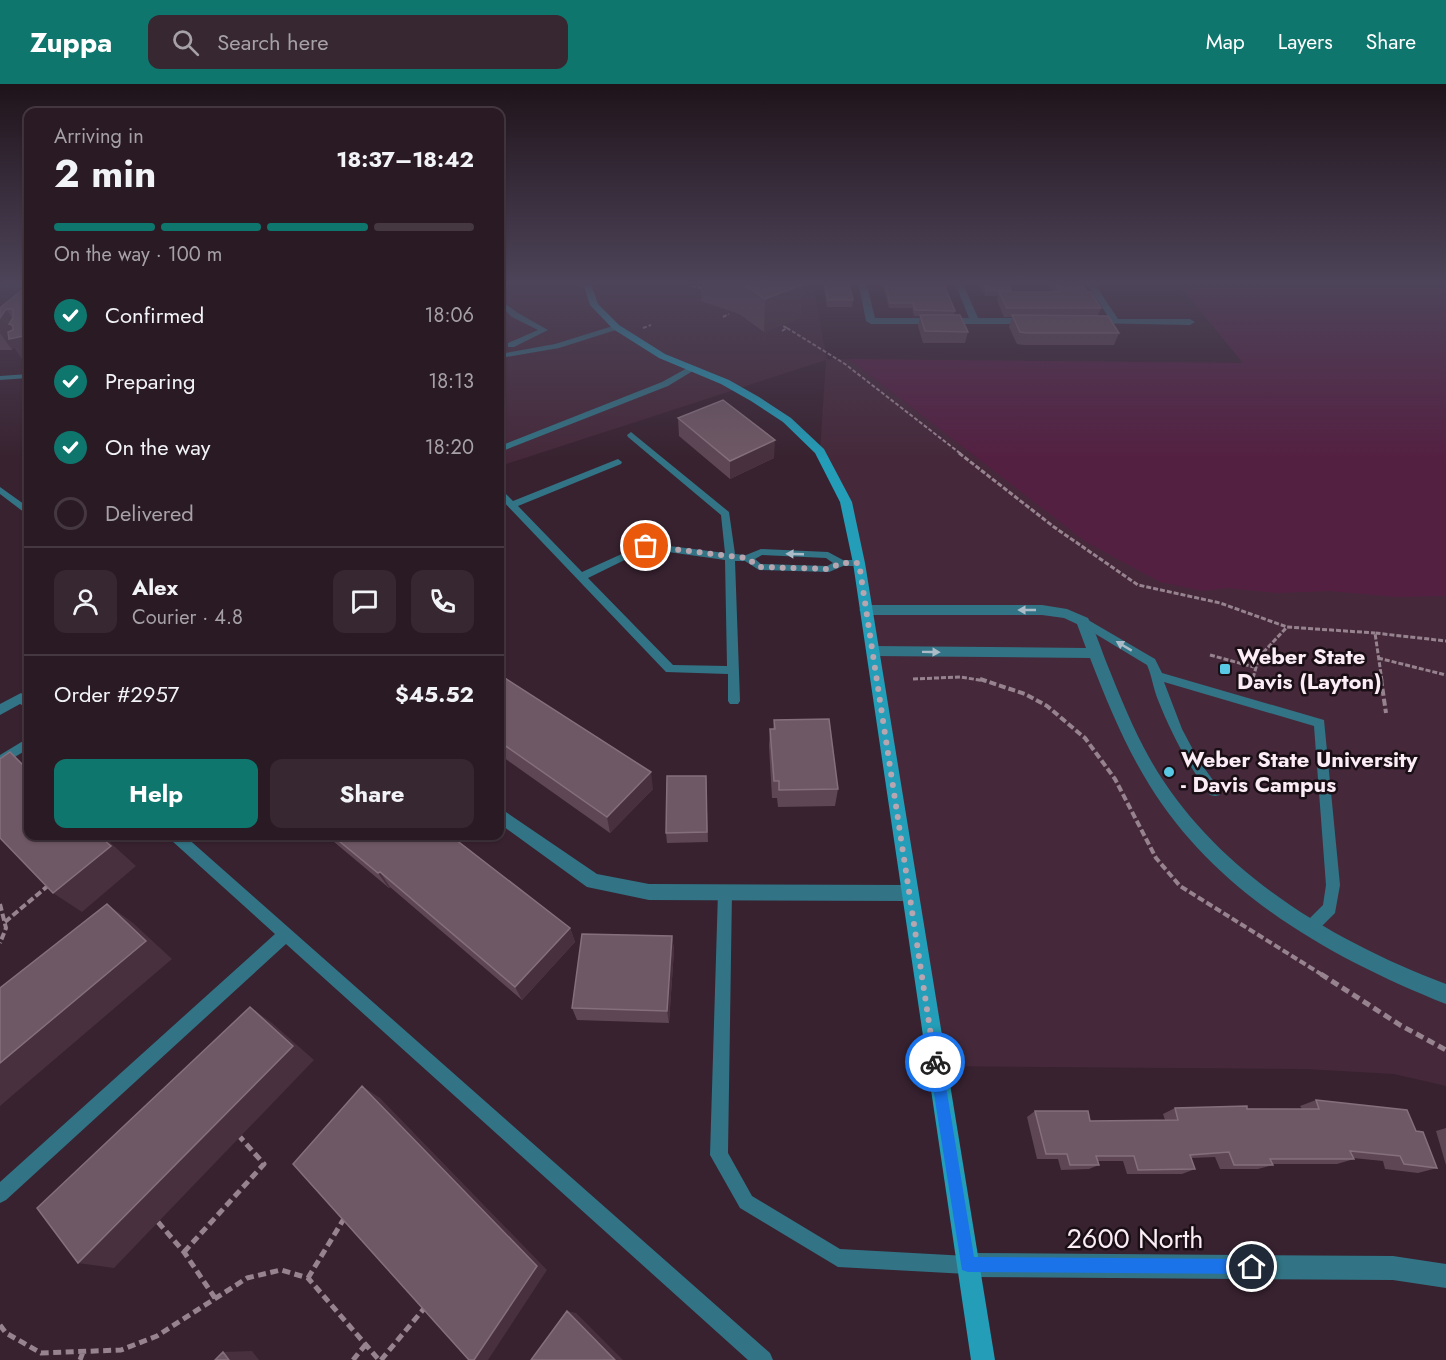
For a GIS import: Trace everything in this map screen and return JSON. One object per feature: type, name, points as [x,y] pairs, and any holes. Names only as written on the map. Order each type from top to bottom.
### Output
[{"type":"street","points":[[637,341],[662,356],[725,382],[787,420],[820,451],[846,502],[859,563],[983,1360]]},
{"type":"street","points":[[866,610],[1042,610],[1067,614],[1083,621],[1142,760],[1173,808],[1198,836],[1249,884],[1310,928],[1378,966],[1446,994]]},
{"type":"street","points":[[873,651],[1096,653]]},
{"type":"street","points":[[504,818],[593,881],[649,892],[909,893]]},
{"type":"street","name":"2600 North","points":[[968,1265],[1393,1268],[1446,1276]]},
{"type":"lane","points":[[511,345],[521,341]]},
{"type":"lane","points":[[504,355],[573,341]]},
{"type":"lane","points":[[504,447],[665,384],[692,369]]},
{"type":"lane","points":[[0,378],[24,376]]},
{"type":"lane","points":[[631,435],[726,514],[730,557],[734,701]]},
{"type":"lane","points":[[511,505],[618,462]]},
{"type":"lane","points":[[0,490],[24,508]]},
{"type":"lane","points":[[504,497],[670,669],[734,670]]},
{"type":"lane","points":[[581,577],[646,546],[747,558],[759,567],[829,569],[841,563],[859,563]]},
{"type":"lane","points":[[1083,621],[1151,662],[1176,730],[1195,765],[1215,791]]},
{"type":"lane","points":[[1158,676],[1320,723],[1333,885],[1330,908],[1310,928]]},
{"type":"lane","points":[[0,710],[21,698],[24,701]]},
{"type":"lane","points":[[0,761],[24,746]]},
{"type":"lane","points":[[180,840],[763,1360]]},
{"type":"lane","points":[[725,892],[719,1155],[746,1202],[838,1258],[968,1265]]},
{"type":"lane","points":[[0,1194],[286,934]]},
{"type":"path","points":[[807,341],[844,364],[1054,527],[1138,585],[1220,603],[1287,627],[1375,633],[1446,642]]},
{"type":"path","points":[[1253,678],[1254,667],[1259,657],[1287,627]]},
{"type":"path","points":[[1375,633],[1386,713]]},
{"type":"path","points":[[1210,655],[1254,667]]},
{"type":"path","points":[[1378,658],[1446,675]]},
{"type":"path","points":[[913,680],[975,678],[1026,693],[1048,705],[1070,721],[1101,757],[1127,800],[1159,863],[1178,885],[1202,902],[1267,939],[1446,1050]]},
{"type":"path","points":[[5,922],[53,882]]},
{"type":"path","points":[[0,904],[6,928],[0,944]]},
{"type":"path","points":[[184,1252],[264,1164],[240,1137]]},
{"type":"path","points":[[308,1278],[349,1210]]},
{"type":"path","points":[[158,1222],[184,1252],[215,1298]]},
{"type":"path","points":[[0,1325],[6,1333],[41,1353],[121,1350],[157,1336],[247,1278],[281,1270],[308,1278],[380,1360],[431,1300]]},
{"type":"path","points":[[353,1360],[366,1344]]},
{"type":"path","points":[[80,1360],[83,1352]]},
{"type":"shaded area","name":"Weber State University - Davis Campus","points":[[504,341],[823,341],[827,359],[1243,363],[1225,341],[1446,341],[1446,1086],[1394,1074],[1306,1069],[936,1066],[855,533],[820,451],[826,360],[504,465]]},
{"type":"shaded area","points":[[1225,341],[1446,341],[1446,596],[1396,597],[1330,591],[1277,593],[1227,588],[1203,591],[1160,582],[1086,542],[849,359],[1243,363]]},
{"type":"building","points":[[723,400],[775,440],[730,461],[678,418]]},
{"type":"building","points":[[504,678],[651,772],[607,817],[504,745]]},
{"type":"building","points":[[829,719],[838,789],[779,790],[779,781],[774,781],[770,729],[775,729],[774,720]]},
{"type":"building","points":[[10,752],[24,766],[24,840],[104,840],[111,846],[53,893],[0,838],[0,759]]},
{"type":"building","points":[[667,776],[706,776],[707,832],[666,833]]},
{"type":"building","points":[[338,840],[456,840],[570,928],[515,987],[380,872],[378,873]]},
{"type":"building","points":[[107,904],[146,941],[0,1063],[0,988]]},
{"type":"building","points":[[582,934],[672,936],[667,1011],[572,1008]]},
{"type":"building","points":[[250,1007],[293,1046],[78,1263],[37,1208]]},
{"type":"building","points":[[362,1086],[537,1266],[474,1360],[469,1360],[293,1164]]},
{"type":"building","points":[[1316,1100],[1407,1110],[1416,1131],[1423,1132],[1437,1168],[1404,1164],[1400,1156],[1350,1151],[1354,1159],[1270,1159],[1273,1165],[1234,1165],[1229,1152],[1190,1155],[1195,1169],[1138,1170],[1134,1156],[1096,1156],[1099,1165],[1070,1165],[1067,1154],[1046,1154],[1035,1111],[1088,1111],[1090,1121],[1178,1120],[1175,1108],[1247,1106],[1247,1109],[1319,1109]]},
{"type":"building","points":[[567,1311],[615,1360],[531,1360]]},
{"type":"building","points":[[223,1352],[229,1360],[215,1360]]},
{"type":"way so far","points":[[646,546],[747,558],[759,567],[829,569],[841,563],[859,563],[935,1062]]},
{"type":"place","name":"Weber State Davis (Layton)","points":[[1225,669]]},
{"type":"place","name":"Weber State University - Davis Campus","points":[[1169,772]]},
{"type":"route","points":[[935,1062],[968,1265],[1252,1267]]}]
